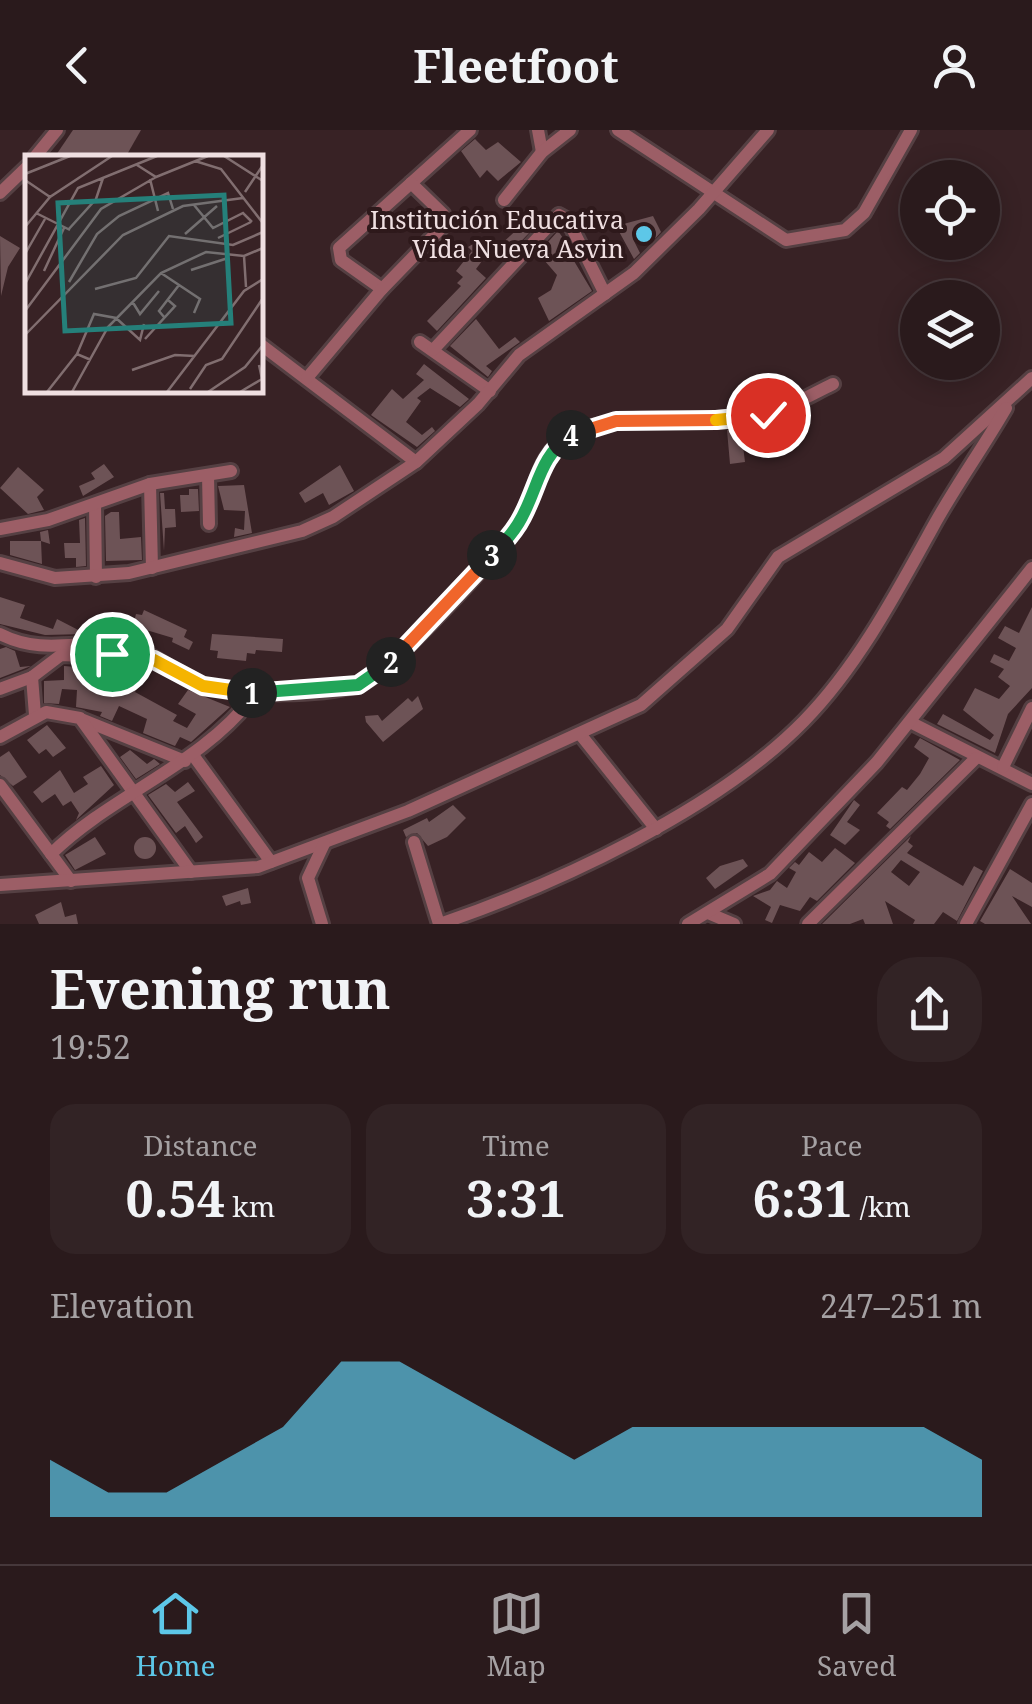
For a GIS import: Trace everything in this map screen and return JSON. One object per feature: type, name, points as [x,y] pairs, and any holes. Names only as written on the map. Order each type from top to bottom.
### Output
[{"type":"street","points":[[36,155],[57,130]]},
{"type":"street","points":[[382,289],[341,260],[339,248],[470,130]]},
{"type":"street","points":[[538,130],[542,152]]},
{"type":"street","points":[[504,200],[542,152],[570,130]]},
{"type":"street","points":[[618,130],[786,240],[846,230],[864,213],[911,130]]},
{"type":"street","points":[[0,563],[55,578],[96,578],[302,531],[333,517],[416,462],[490,392],[519,355],[634,273],[768,130]]},
{"type":"street","points":[[0,192],[25,169]]},
{"type":"street","points":[[307,378],[382,289],[445,224],[443,214],[411,184]]},
{"type":"street","points":[[433,350],[559,215],[568,220],[605,294]]},
{"type":"street","points":[[420,342],[490,392]]},
{"type":"street","points":[[262,345],[416,462]]},
{"type":"street","points":[[0,885],[192,872],[271,862],[324,844],[641,705],[716,642],[778,557],[944,458],[1032,378]]},
{"type":"street","points":[[0,634],[33,646],[128,646],[203,686],[255,694],[358,685],[374,677],[502,545],[522,518],[543,462],[554,446],[572,435],[616,421],[768,415],[834,384]]},
{"type":"street","points":[[414,842],[440,924],[521,896],[656,828],[741,772],[803,722],[901,588],[1013,396]]},
{"type":"street","points":[[0,529],[95,504],[150,484],[232,471]]},
{"type":"street","points":[[208,475],[209,524]]},
{"type":"street","points":[[150,484],[152,568]]},
{"type":"street","points":[[95,504],[96,578]]},
{"type":"street","points":[[688,924],[770,874],[910,722],[1032,568]]},
{"type":"street","points":[[0,689],[32,677],[61,654],[154,660]]},
{"type":"street","points":[[32,677],[34,715]]},
{"type":"street","points":[[51,854],[80,826],[189,758],[255,694]]},
{"type":"street","points":[[1002,767],[1032,708]]},
{"type":"street","points":[[3,732],[34,715],[58,711],[189,758],[271,862]]},
{"type":"street","points":[[80,718],[192,872]]},
{"type":"street","points":[[910,722],[1032,784]]},
{"type":"street","points":[[580,734],[656,828]]},
{"type":"street","points":[[808,924],[976,758]]},
{"type":"street","points":[[0,785],[72,881]]},
{"type":"street","points":[[966,924],[1032,804]]},
{"type":"street","points":[[308,878],[324,844]]},
{"type":"street","points":[[292,855],[308,878],[322,924]]},
{"type":"street","points":[[708,912],[734,924]]},
{"type":"building","points":[[73,130],[141,130],[127,155],[56,155]]},
{"type":"building","points":[[475,139],[486,150],[498,142],[521,162],[498,181],[487,170],[480,178],[461,151]]},
{"type":"building","points":[[653,216],[661,232],[654,240],[649,232],[633,239],[640,253],[634,259],[616,226]]},
{"type":"building","points":[[521,226],[529,233],[509,254],[500,245]]},
{"type":"building","points":[[558,231],[568,245],[562,251],[574,261],[592,291],[549,321],[538,298],[551,290],[557,275],[538,253]]},
{"type":"building","points":[[0,236],[20,248],[8,267],[1,296]]},
{"type":"building","points":[[483,238],[488,242],[477,256],[482,261],[476,269],[486,278],[437,331],[427,321],[461,286],[457,283],[463,277],[456,271],[472,251],[468,247]]},
{"type":"building","points":[[476,319],[499,349],[515,337],[520,342],[486,366],[492,371],[488,377],[450,346]]},
{"type":"building","points":[[424,364],[469,399],[460,407],[430,388],[417,398],[421,401],[406,422],[422,435],[432,427],[435,431],[417,447],[371,415],[392,389],[403,399],[424,380],[416,374]]},
{"type":"building","points":[[734,429],[736,439],[742,438],[745,462],[730,464],[727,430]]},
{"type":"building","points":[[104,464],[114,477],[83,496],[79,486],[95,479],[91,473]]},
{"type":"building","points":[[340,465],[354,491],[329,505],[323,493],[305,503],[299,493]]},
{"type":"building","points":[[18,467],[44,490],[37,497],[44,510],[28,514],[0,488]]},
{"type":"building","points":[[244,485],[252,533],[234,537],[235,528],[244,530],[245,511],[224,510],[218,486]]},
{"type":"building","points":[[189,489],[198,489],[199,511],[181,512],[180,495],[189,495]]},
{"type":"building","points":[[160,493],[164,493],[165,509],[175,509],[176,527],[165,528],[164,551]]},
{"type":"building","points":[[119,512],[120,539],[141,537],[142,560],[106,561],[105,516]]},
{"type":"building","points":[[85,518],[86,566],[76,567],[76,558],[65,558],[64,543],[80,543],[79,520]]},
{"type":"building","points":[[48,530],[50,544],[41,541],[40,532]]},
{"type":"building","points":[[10,541],[41,541],[42,564],[10,555]]},
{"type":"building","points":[[0,597],[25,605],[20,618],[53,629],[57,619],[86,634],[45,635],[0,624]]},
{"type":"building","points":[[1032,607],[1032,688],[1008,714],[995,753],[937,724],[943,714],[990,740],[994,735],[963,710],[975,688],[999,699],[1010,686],[998,677],[1004,669],[990,662],[994,654],[1009,661],[1016,648],[998,638],[1005,626],[1019,633]]},
{"type":"building","points":[[144,610],[187,630],[184,637],[193,642],[189,650],[172,642],[173,638],[133,626],[136,614],[142,615]]},
{"type":"building","points":[[212,634],[283,639],[282,652],[256,650],[255,654],[247,653],[246,661],[217,658],[218,651],[210,650]]},
{"type":"building","points":[[0,649],[15,651],[20,667],[31,666],[0,678]]},
{"type":"building","points":[[64,666],[76,667],[76,676],[82,680],[109,680],[110,674],[120,678],[124,668],[145,670],[135,692],[177,715],[173,721],[187,728],[196,714],[178,704],[188,690],[230,707],[191,742],[180,737],[175,746],[143,733],[147,719],[119,706],[112,721],[100,716],[102,712],[76,707],[77,690],[62,689],[59,704],[44,703],[44,681],[64,680]]},
{"type":"building","points":[[418,696],[423,709],[383,742],[366,722],[365,716],[378,715],[382,721],[408,698],[412,702]]},
{"type":"building","points":[[47,725],[66,748],[53,757],[46,749],[39,754],[27,740]]},
{"type":"building","points":[[920,738],[960,760],[890,829],[886,826],[889,822],[877,813],[902,787],[907,790],[920,774],[929,758],[914,747]]},
{"type":"building","points":[[130,750],[147,764],[154,759],[160,764],[136,779],[120,757]]},
{"type":"building","points":[[9,751],[27,777],[13,786],[0,775],[0,757]]},
{"type":"building","points":[[101,766],[114,785],[76,820],[79,813],[71,801],[63,806],[55,794],[42,803],[33,792],[60,770],[74,793],[88,784],[83,777]]},
{"type":"building","points":[[188,782],[195,791],[177,802],[203,837],[196,843],[185,826],[176,833],[148,795],[166,784],[175,792]]},
{"type":"building","points":[[854,800],[860,805],[847,822],[860,830],[845,845],[830,835]]},
{"type":"building","points":[[453,805],[466,818],[447,837],[428,846],[417,833],[406,837],[403,830],[427,818],[429,822]]},
{"type":"building","points":[[911,836],[908,842],[913,846],[907,853],[963,886],[974,866],[983,871],[957,921],[943,912],[934,924],[913,924],[915,920],[885,901],[893,924],[865,924],[863,919],[850,924],[822,924]],"holes":[[[901,860],[920,872],[909,886],[891,872]]]},
{"type":"building","points":[[95,837],[106,854],[75,870],[65,855]]},
{"type":"building","points":[[145,837],[153,840],[153,856],[145,859],[137,856],[134,848],[137,840]]},
{"type":"building","points":[[835,848],[855,863],[817,901],[810,897],[800,911],[780,905],[772,923],[765,920],[771,907],[753,896],[770,890],[777,881],[787,888],[796,872],[789,868],[795,862],[799,865],[809,852],[822,862]]},
{"type":"building","points":[[743,859],[748,866],[715,889],[706,878],[720,866]]},
{"type":"building","points":[[1010,869],[1032,883],[1032,907],[1012,896],[1031,924],[985,924],[980,921]]},
{"type":"building","points":[[248,888],[251,903],[241,905],[240,901],[226,906],[222,896]]},
{"type":"building","points":[[61,902],[65,917],[76,914],[78,924],[39,924],[35,915]]},
{"type":"place","name":"Institución Educativa Vida Nueva Asvin","points":[[644,234]]},
{"type":"route","points":[[112,654],[154,660],[203,686],[255,694],[358,685],[389,664],[502,545],[522,518],[543,462],[554,446],[572,435],[616,421],[744,419],[768,415]]}]
